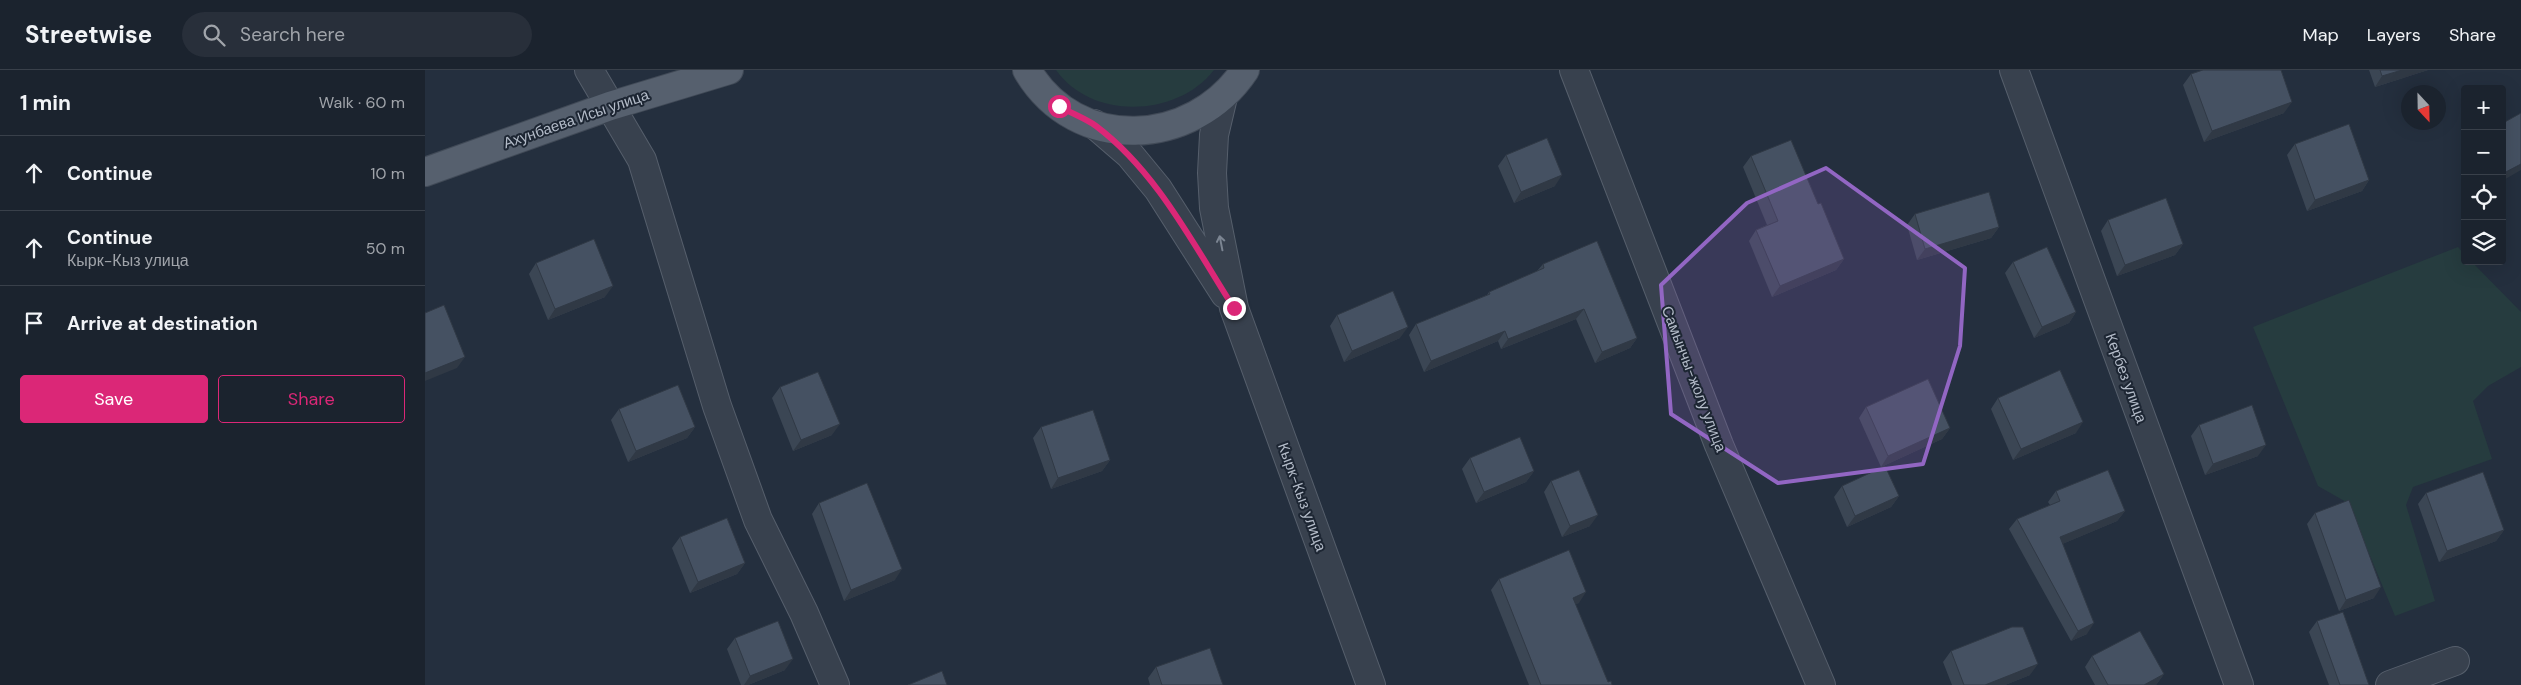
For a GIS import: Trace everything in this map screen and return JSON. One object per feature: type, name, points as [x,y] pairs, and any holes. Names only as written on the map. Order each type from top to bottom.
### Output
[{"type":"main road","name":"Ахунбаева Исы улица","points":[[425,172],[611,106],[729,70]]},
{"type":"main road","points":[[1025,72],[1059,106],[1094,124],[1113,130],[1152,130],[1191,119],[1223,97],[1245,70]]},
{"type":"street","points":[[589,70],[642,160],[717,406],[758,520],[804,613],[835,685]]},
{"type":"street","name":"Самынчы-жолу улица","points":[[1574,70],[1719,445],[1821,685]]},
{"type":"street","name":"Кербез улица","points":[[2014,70],[2239,685]]},
{"type":"street","name":"Кырк-Кыз улица","points":[[1223,97],[1214,135],[1212,173],[1214,208],[1234,308],[1371,685]]},
{"type":"street","name":"Кырк-Кыз улица","points":[[1094,124],[1129,155],[1158,189],[1234,308]]},
{"type":"street","points":[[2390,685],[2455,661]]},
{"type":"highlighted area","points":[[1826,168],[1965,268],[1960,346],[1923,464],[1778,483],[1671,414],[1661,285],[1747,203]]},
{"type":"green space","points":[[1056,70],[1214,70],[1198,86],[1179,97],[1158,104],[1135,107],[1112,105],[1091,98],[1072,87]]},
{"type":"green space","points":[[2458,247],[2461,250],[2461,265],[2475,265],[2521,312],[2521,367],[2488,386],[2473,401],[2492,459],[2413,487],[2406,505],[2435,601],[2395,616],[2348,503],[2318,486],[2253,327]]},
{"type":"building","points":[[2203,70],[2281,70],[2292,102],[2212,131],[2191,74]]},
{"type":"building","points":[[2380,70],[2402,70],[2382,76]]},
{"type":"building","points":[[2521,113],[2521,164],[2506,172],[2506,130],[2506,121]]},
{"type":"building","points":[[2349,124],[2369,180],[2315,200],[2295,144]]},
{"type":"building","points":[[1547,138],[1562,175],[1521,192],[1506,155]]},
{"type":"building","points":[[1791,140],[1818,204],[1821,203],[1844,259],[1780,286],[1756,230],[1778,221],[1751,156]]},
{"type":"building","points":[[1989,192],[1999,227],[1925,249],[1915,214]]},
{"type":"building","points":[[2166,198],[2183,244],[2125,265],[2108,220]]},
{"type":"building","points":[[594,239],[613,286],[555,309],[536,263]]},
{"type":"building","points":[[1597,241],[1637,338],[1602,352],[1584,309],[1508,339],[1505,331],[1431,361],[1416,324],[1490,294],[1489,292],[1544,268],[1543,264]]},
{"type":"building","points":[[2047,247],[2076,312],[2042,327],[2013,262]]},
{"type":"building","points":[[1393,291],[1408,327],[1352,351],[1337,315]]},
{"type":"building","points":[[444,305],[465,357],[425,373],[425,313]]},
{"type":"building","points":[[2060,370],[2083,422],[2021,449],[1998,398]]},
{"type":"building","points":[[818,372],[840,424],[801,440],[780,387]]},
{"type":"building","points":[[1928,379],[1950,428],[1888,456],[1866,407]]},
{"type":"building","points":[[678,385],[695,427],[636,451],[619,409]]},
{"type":"building","points":[[2252,405],[2266,445],[2213,464],[2199,425]]},
{"type":"building","points":[[1093,410],[1110,460],[1058,478],[1041,427]]},
{"type":"building","points":[[1520,437],[1534,471],[1484,492],[1470,458]]},
{"type":"building","points":[[1885,466],[1899,496],[1855,516],[1842,486]]},
{"type":"building","points":[[1579,470],[1598,515],[1570,526],[1551,481]]},
{"type":"building","points":[[2108,470],[2125,511],[2060,537],[2094,623],[2078,631],[2017,519],[2060,501],[2056,491]]},
{"type":"building","points":[[2483,472],[2504,530],[2447,551],[2426,493]]},
{"type":"building","points":[[867,483],[902,569],[851,590],[819,503]]},
{"type":"building","points":[[2349,500],[2381,587],[2346,600],[2315,513]]},
{"type":"building","points":[[727,518],[745,563],[698,582],[680,537]]},
{"type":"building","points":[[1569,550],[1586,592],[1573,598],[1608,682],[1611,681],[1612,685],[1541,685],[1499,579]]},
{"type":"building","points":[[2343,612],[2369,685],[2340,685],[2317,621]]},
{"type":"building","points":[[778,621],[793,659],[750,676],[735,638]]},
{"type":"building","points":[[2012,627],[2023,627],[2038,664],[1985,685],[1964,685],[1951,651]]},
{"type":"building","points":[[2140,631],[2164,674],[2144,685],[2108,685],[2092,656]]},
{"type":"building","points":[[1210,648],[1223,685],[1162,685],[1156,667]]},
{"type":"building","points":[[942,671],[947,685],[908,685]]},
{"type":"route","points":[[1059,106],[1075,116],[1094,124],[1129,155],[1158,189],[1234,308]]}]
